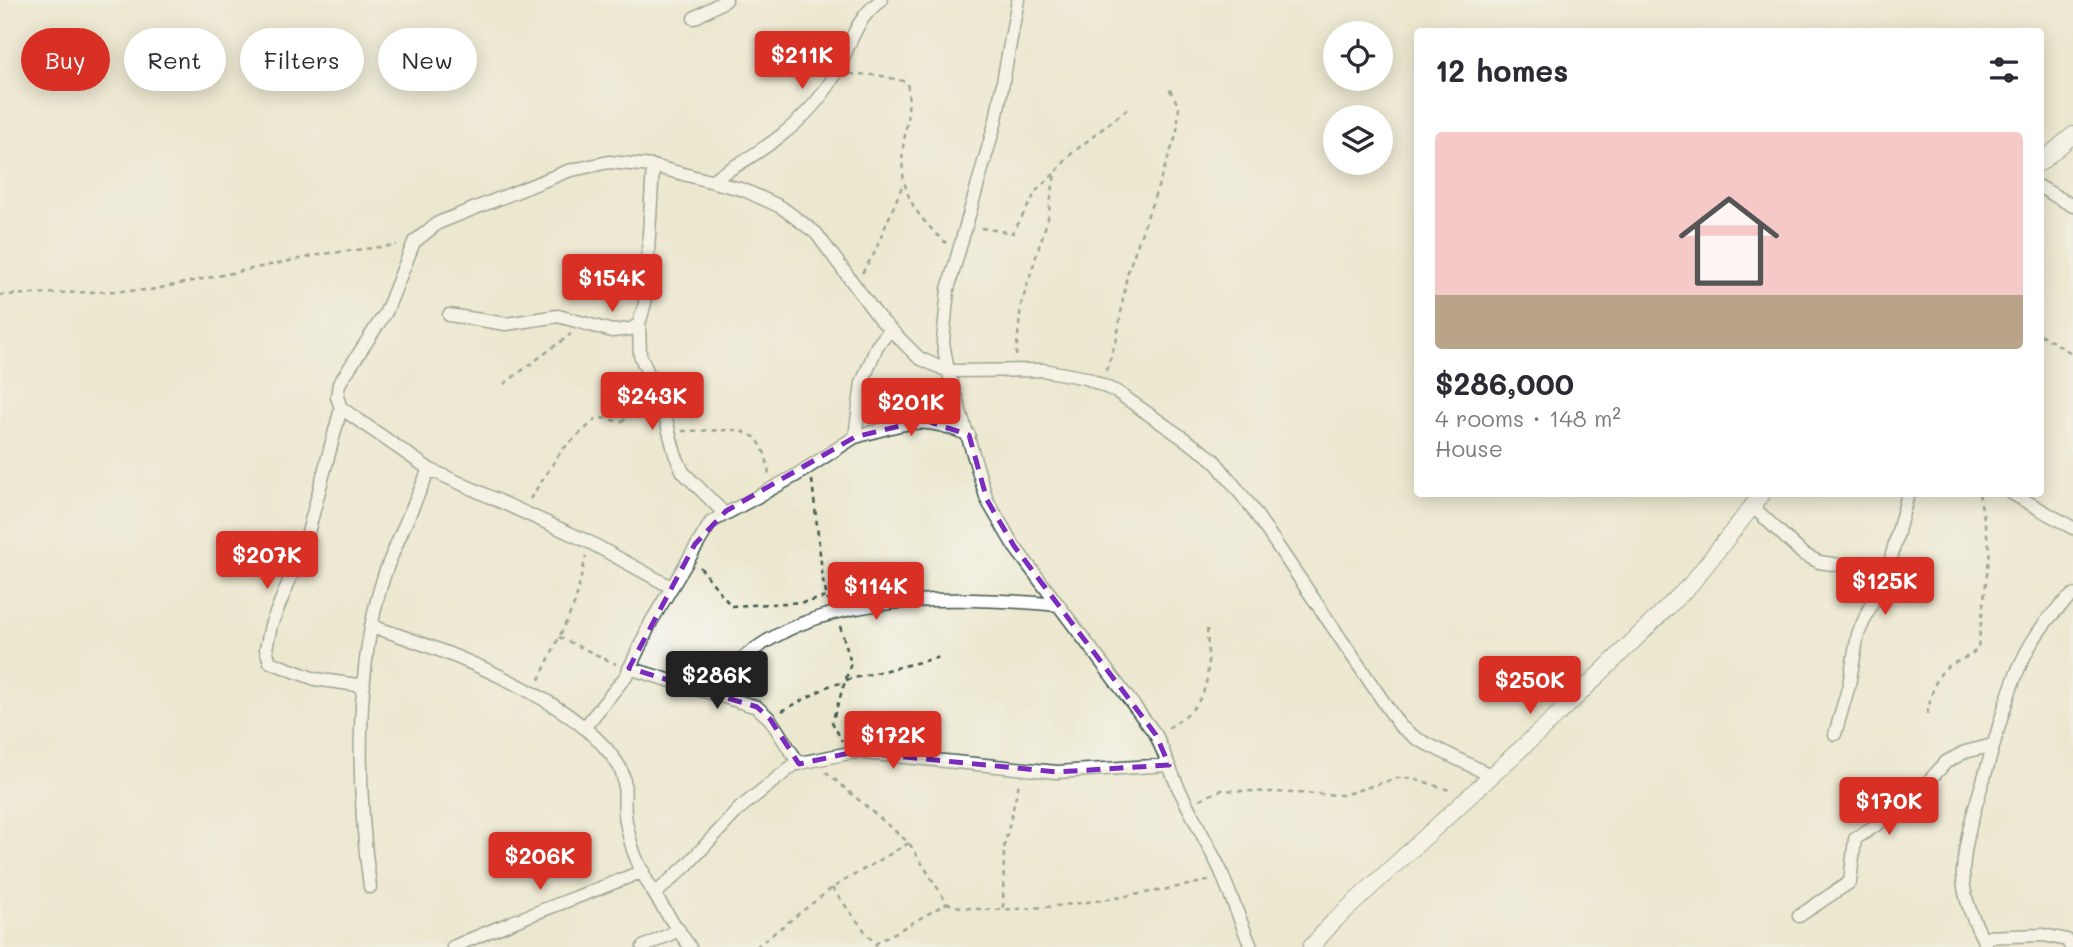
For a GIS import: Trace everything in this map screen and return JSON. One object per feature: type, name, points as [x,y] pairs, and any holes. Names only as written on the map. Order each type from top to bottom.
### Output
[{"type":"street","points":[[694,18],[726,0]]},
{"type":"street","points":[[710,181],[780,138],[800,119],[836,73],[861,18],[881,0]]},
{"type":"street","points":[[1018,0],[996,120],[944,313],[943,342],[948,371],[987,500],[1014,546],[1156,735],[1224,878],[1251,947]]},
{"type":"street","points":[[2044,160],[2073,135]]},
{"type":"street","points":[[364,686],[289,671],[270,662],[266,649],[278,605],[306,540],[341,408],[337,397],[339,384],[386,312],[414,242],[438,223],[568,171],[609,162],[653,166],[744,190],[781,207],[816,233],[890,330],[919,358],[948,371],[1014,369],[1054,372],[1086,378],[1117,392],[1213,459],[1228,475],[1399,726],[1417,739],[1492,776]]},
{"type":"street","points":[[653,166],[645,303],[639,324],[640,355],[660,401],[683,472],[724,513]]},
{"type":"street","points":[[2044,189],[2073,206]]},
{"type":"street","points":[[449,315],[506,324],[558,316],[622,331],[639,324]]},
{"type":"street","points":[[855,437],[862,383],[877,346],[890,330]]},
{"type":"street","points":[[341,408],[429,469],[591,543],[671,587]]},
{"type":"street","points":[[584,727],[616,691],[671,587],[711,522],[810,467],[855,437],[893,425],[924,420],[969,435]]},
{"type":"street","points":[[370,887],[364,843],[364,686],[372,626],[385,573],[429,469]]},
{"type":"street","points":[[1835,734],[1849,685],[1858,634],[1886,572],[1907,497]]},
{"type":"street","points":[[2018,497],[2073,528]]},
{"type":"street","points":[[1311,947],[1359,898],[1565,708],[1691,584],[1757,499],[1803,554],[1819,562],[1886,572]]},
{"type":"street","points":[[2071,947],[2067,940],[2045,935],[1984,942],[1973,918],[1963,873],[1976,804],[2008,694],[2035,636],[2049,616],[2073,595]]},
{"type":"street","points":[[707,691],[753,649],[790,628],[834,612],[934,602],[1008,600],[1059,605]]},
{"type":"street","points":[[372,626],[417,641],[533,694],[575,718],[584,727],[619,767],[624,780],[629,835],[643,870],[690,947]]},
{"type":"street","points":[[629,668],[757,707],[770,719],[799,764]]},
{"type":"street","points":[[1799,916],[1850,882],[1855,839],[1908,804],[1946,762],[1965,752],[1993,745]]},
{"type":"street","points":[[656,893],[687,865],[740,808],[780,774],[813,760],[849,753],[933,758],[1057,772],[1168,765]]},
{"type":"street","points":[[453,947],[531,912],[643,870]]},
{"type":"street","points":[[643,947],[679,930]]},
{"type":"path","points":[[836,73],[878,75],[907,82],[903,184],[909,201],[919,216],[959,254]]},
{"type":"path","points":[[1100,385],[1117,338],[1127,274],[1177,132],[1179,107],[1168,88]]},
{"type":"path","points":[[968,225],[1013,233],[1037,190],[1071,154],[1131,106]]},
{"type":"path","points":[[1014,369],[1021,305],[1048,218],[1052,181],[1056,172]]},
{"type":"path","points":[[855,284],[874,254],[903,184]]},
{"type":"path","points":[[0,295],[150,290],[323,254],[414,242]]},
{"type":"path","points":[[504,384],[584,324]]},
{"type":"path","points":[[2044,336],[2073,354]]},
{"type":"path","points":[[523,511],[562,450],[596,419],[620,422],[660,401]]},
{"type":"path","points":[[669,430],[738,430],[757,438],[766,456],[772,489]]},
{"type":"path","points":[[810,467],[826,597],[834,612],[850,663],[832,722],[849,753]]},
{"type":"path","points":[[1927,714],[1933,690],[1942,673],[1947,667],[1972,656],[1978,648],[1990,550],[1980,497]]},
{"type":"path","points":[[533,694],[575,603],[591,543]]},
{"type":"path","points":[[690,554],[731,606],[807,602],[826,597]]},
{"type":"path","points":[[1156,735],[1194,709],[1205,692],[1208,680],[1207,624]]},
{"type":"path","points":[[559,637],[629,668]]},
{"type":"path","points":[[770,719],[829,686],[940,657]]},
{"type":"path","points":[[813,760],[909,843],[947,903],[971,909],[1076,903],[1224,878]]},
{"type":"path","points":[[1003,909],[1004,848],[1023,770]]},
{"type":"path","points":[[1188,806],[1223,789],[1294,795],[1343,795],[1397,778],[1427,781],[1469,798]]},
{"type":"path","points":[[756,947],[832,888],[909,843]]},
{"type":"path","points":[[832,888],[876,946],[947,903]]},
{"type":"highlighted area","points":[[924,420],[969,435],[987,500],[1014,546],[1156,735],[1169,765],[1057,772],[854,752],[799,764],[770,719],[757,707],[629,668],[695,544],[726,511],[855,437]]}]
